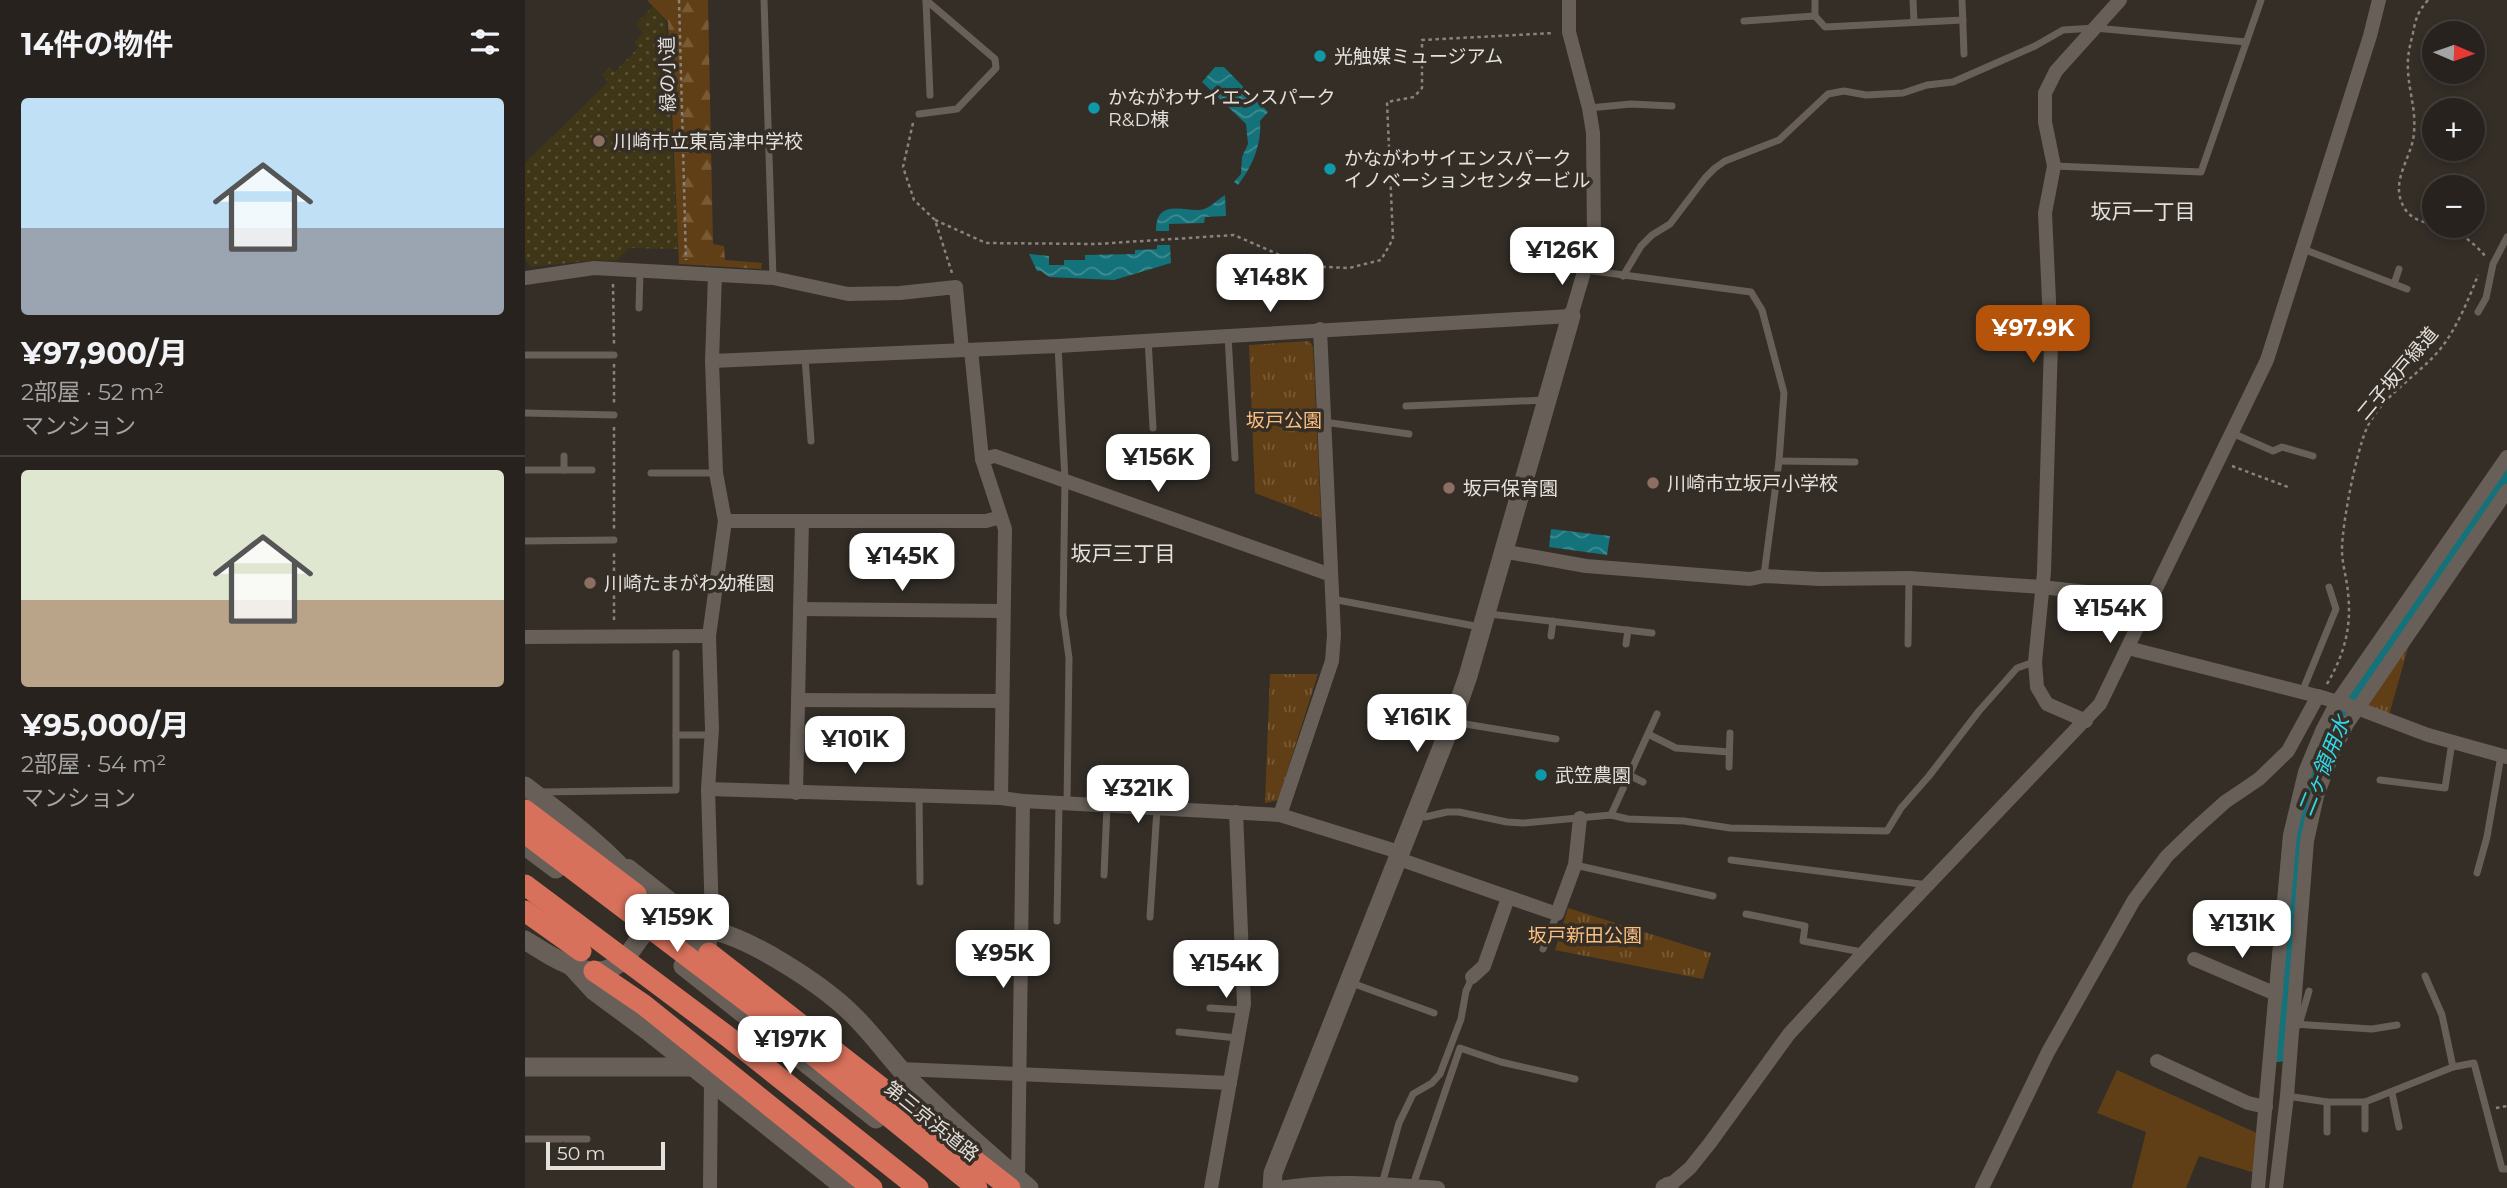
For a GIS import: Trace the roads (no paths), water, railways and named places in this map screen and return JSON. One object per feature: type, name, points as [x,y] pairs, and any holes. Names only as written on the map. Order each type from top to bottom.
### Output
[{"type":"highway","points":[[528,796],[636,894]]},
{"type":"highway","name":"第三京浜道路","points":[[525,833],[754,1007],[977,1188]]},
{"type":"highway","points":[[525,885],[727,1036],[918,1188]]},
{"type":"highway","points":[[525,911],[585,970],[643,1005],[873,1188]]},
{"type":"highway","points":[[631,953],[628,975],[632,988],[643,1005]]},
{"type":"highway","points":[[709,953],[979,1164],[1019,1185]]},
{"type":"street","points":[[1272,1188],[1273,1172],[1452,722],[1594,238],[1593,133],[1569,33],[1569,0]]},
{"type":"street","points":[[2086,721],[2047,704],[2037,687],[2035,662],[2044,572],[2051,344],[2045,213],[2054,166],[2045,122],[2045,93],[2056,71],[2120,0]]},
{"type":"street","points":[[1667,1187],[1690,1168],[1789,1034],[2100,705],[2267,360],[2370,36],[2379,0]]},
{"type":"street","points":[[525,278],[594,268],[773,278],[848,293],[900,293],[956,286],[982,460],[1005,529],[1001,798]]},
{"type":"street","points":[[636,894],[666,923],[709,953],[711,930],[708,789],[712,735],[709,636],[725,521],[716,473],[712,361],[715,275]]},
{"type":"street","points":[[712,361],[1058,346],[1227,334],[1571,316]]},
{"type":"street","points":[[1280,815],[1332,661],[1332,598],[1319,329]]},
{"type":"street","points":[[982,460],[995,456],[1331,575]]},
{"type":"street","points":[[2258,1188],[2290,835],[2309,763],[2507,457]]},
{"type":"street","points":[[2276,1188],[2296,1025],[2307,841],[2317,796],[2347,724],[2348,705],[2507,491]]},
{"type":"street","points":[[725,521],[986,521],[1002,517]]},
{"type":"street","points":[[796,793],[802,521]]},
{"type":"street","points":[[1502,551],[1586,566],[1750,579],[1764,576],[1820,579],[1909,578],[2041,587],[2151,599]]},
{"type":"street","points":[[800,609],[1003,611]]},
{"type":"street","points":[[525,637],[709,636]]},
{"type":"street","points":[[2128,648],[2319,696],[2428,735],[2504,757]]},
{"type":"street","points":[[1982,1188],[2048,1052],[2134,900],[2167,856],[2225,802],[2259,779],[2288,751],[2319,696]]},
{"type":"street","points":[[798,700],[1002,701]]},
{"type":"street","points":[[2288,751],[2302,752],[2309,763]]},
{"type":"street","points":[[708,789],[919,794],[1280,815],[1557,914],[1575,865],[1580,818]]},
{"type":"street","points":[[528,796],[584,830],[711,930]]},
{"type":"street","points":[[1019,1185],[1023,802]]},
{"type":"street","points":[[1210,1188],[1242,1010],[1236,812]]},
{"type":"street","points":[[584,830],[639,886],[666,923],[695,975]]},
{"type":"street","points":[[525,846],[644,934],[961,1188]]},
{"type":"street","points":[[621,867],[645,911],[644,934]]},
{"type":"street","points":[[525,874],[631,953],[930,1188]]},
{"type":"street","points":[[1472,977],[1484,965],[1508,898]]},
{"type":"street","points":[[578,914],[585,970]]},
{"type":"street","points":[[585,970],[597,960],[607,961],[631,953],[653,926],[666,923],[732,936],[792,967],[851,1012],[899,1069],[1019,1185]]},
{"type":"street","points":[[525,940],[585,970],[694,1067],[845,1188]]},
{"type":"street","points":[[2194,959],[2276,994]]},
{"type":"street","points":[[2157,1061],[2248,1103],[2266,1107]]},
{"type":"street","points":[[525,1068],[694,1067]]},
{"type":"street","points":[[899,1069],[1230,1083]]},
{"type":"street","points":[[710,1188],[711,1080]]},
{"type":"street","points":[[1281,1188],[1325,1182],[1439,1188]]},
{"type":"lane","points":[[764,0],[773,278]]},
{"type":"lane","points":[[926,0],[930,95]]},
{"type":"lane","points":[[919,114],[957,109],[996,68],[995,59],[926,0]]},
{"type":"lane","points":[[1815,0],[1815,16],[1825,27],[1963,20]]},
{"type":"lane","points":[[1913,0],[1914,22]]},
{"type":"lane","points":[[1962,0],[1964,54]]},
{"type":"lane","points":[[2054,166],[2201,172],[2260,0]]},
{"type":"lane","points":[[1744,20],[1815,16]]},
{"type":"lane","points":[[1623,276],[1641,246],[1652,235],[1670,224],[1715,168],[1725,161],[1779,140],[1828,94],[1844,91],[1866,95],[1903,93],[1927,85],[1953,82],[2035,46],[2063,30],[2095,28],[2246,42]]},
{"type":"lane","points":[[1589,108],[1631,104],[1672,106]]},
{"type":"lane","points":[[2478,312],[2486,298],[2493,264],[2507,237]]},
{"type":"lane","points":[[2302,249],[2407,289]]},
{"type":"lane","points":[[2394,284],[2399,269]]},
{"type":"lane","points":[[1586,270],[1751,292],[1762,310],[1784,393],[1779,461],[1764,576]]},
{"type":"lane","points":[[639,308],[640,271]]},
{"type":"lane","points":[[1227,334],[1235,457]]},
{"type":"lane","points":[[1148,339],[1153,428]]},
{"type":"lane","points":[[1057,920],[1069,658],[1063,614],[1065,480],[1058,346]]},
{"type":"lane","points":[[525,355],[614,355]]},
{"type":"lane","points":[[805,357],[811,441]]},
{"type":"lane","points":[[1406,406],[1546,400]]},
{"type":"lane","points":[[525,413],[614,415]]},
{"type":"lane","points":[[1324,422],[1409,433]]},
{"type":"lane","points":[[2231,433],[2273,451],[2282,447],[2313,456]]},
{"type":"lane","points":[[564,456],[564,470]]},
{"type":"lane","points":[[1779,461],[1855,461]]},
{"type":"lane","points":[[525,470],[592,470]]},
{"type":"lane","points":[[651,474],[716,473]]},
{"type":"lane","points":[[525,541],[614,540]]},
{"type":"lane","points":[[1908,644],[1909,578]]},
{"type":"lane","points":[[2302,692],[2336,609],[2329,587]]},
{"type":"lane","points":[[1332,598],[1483,620],[1553,621],[1652,632]]},
{"type":"lane","points":[[1551,636],[1553,621]]},
{"type":"lane","points":[[1626,645],[1627,629]]},
{"type":"lane","points":[[528,796],[676,790],[676,653]]},
{"type":"lane","points":[[1414,813],[1425,817],[1447,811],[1459,812],[1523,823],[1611,815],[1627,819],[1684,821],[1730,828],[1887,831],[1901,808],[1979,711],[2017,668],[2035,662]]},
{"type":"lane","points":[[1611,815],[1657,714]]},
{"type":"lane","points":[[1452,722],[1556,739]]},
{"type":"lane","points":[[1729,766],[1730,733]]},
{"type":"lane","points":[[1648,734],[1676,748],[1729,752]]},
{"type":"lane","points":[[676,735],[712,735]]},
{"type":"lane","points":[[2380,780],[2445,788],[2452,742]]},
{"type":"lane","points":[[2477,873],[2504,757]]},
{"type":"lane","points":[[1629,775],[1643,782]]},
{"type":"lane","points":[[919,794],[920,882]]},
{"type":"lane","points":[[1104,876],[1107,806]]},
{"type":"lane","points":[[1150,917],[1157,808]]},
{"type":"lane","points":[[1731,860],[1928,885]]},
{"type":"lane","points":[[1575,865],[1713,896]]},
{"type":"lane","points":[[1543,949],[1557,914]]},
{"type":"lane","points":[[1746,914],[1805,926],[1803,941],[1864,952]]},
{"type":"lane","points":[[2425,976],[2442,1015],[2453,1067]]},
{"type":"lane","points":[[1382,1184],[1399,1123],[1413,1094],[1432,1083],[1440,1074],[1461,1019],[1466,991],[1472,977]]},
{"type":"lane","points":[[1348,981],[1434,1013]]},
{"type":"lane","points":[[2309,991],[2296,1025],[2372,1029],[2397,1025]]},
{"type":"lane","points":[[1210,1008],[1242,1010]]},
{"type":"lane","points":[[1179,1032],[1237,1038]]},
{"type":"lane","points":[[1413,1186],[1460,1048],[1501,1062],[1575,1079]]},
{"type":"lane","points":[[2287,1096],[2327,1102],[2365,1102],[2453,1067],[2474,1063],[2502,1169],[2507,1169]]},
{"type":"lane","points":[[2392,1093],[2399,1127]]},
{"type":"lane","points":[[2327,1102],[2327,1132]]},
{"type":"lane","points":[[2365,1102],[2365,1129]]},
{"type":"lane","points":[[525,1139],[587,1139]]},
{"type":"water","points":[[1215,67],[1224,67],[1268,112],[1260,121],[1255,155],[1238,185],[1234,182],[1241,174],[1242,157],[1248,144],[1246,124],[1202,82]]},
{"type":"water","points":[[1225,195],[1226,216],[1205,217],[1204,223],[1169,224],[1169,231],[1156,231],[1160,214],[1165,211],[1200,210]]},
{"type":"water","points":[[1157,245],[1170,245],[1171,263],[1114,280],[1049,277],[1037,271],[1029,254],[1049,256],[1049,265],[1064,265],[1064,260],[1085,260],[1085,255],[1135,254],[1135,250],[1157,249]]},
{"type":"water","points":[[1551,529],[1610,536],[1607,555],[1549,547]]},
{"type":"waterway","name":"二ヶ領用水","points":[[2278,1048],[2297,839],[2308,793],[2337,723],[2507,474]]},
{"type":"place","name":"光触媒ミュージアム","points":[[1320,56]]},
{"type":"place","name":"かながわサイエンスパーク R&D棟","points":[[1094,108]]},
{"type":"place","name":"川崎市立東高津中学校","points":[[599,141]]},
{"type":"place","name":"かながわサイエンスパーク イノベーションセンタービル","points":[[1330,169]]},
{"type":"place","name":"川崎市立坂戸小学校","points":[[1653,483]]},
{"type":"place","name":"坂戸保育園","points":[[1449,488]]},
{"type":"place","name":"川崎たまがわ幼稚園","points":[[590,583]]},
{"type":"place","name":"武笠農園","points":[[1541,775]]},
{"type":"district","name":"坂戸一丁目","points":[[2143,212]]},
{"type":"district","name":"坂戸三丁目","points":[[1123,554]]},
{"type":"park label","name":"坂戸公園","points":[[1284,420]]},
{"type":"park label","name":"坂戸新田公園","points":[[1585,935]]}]
